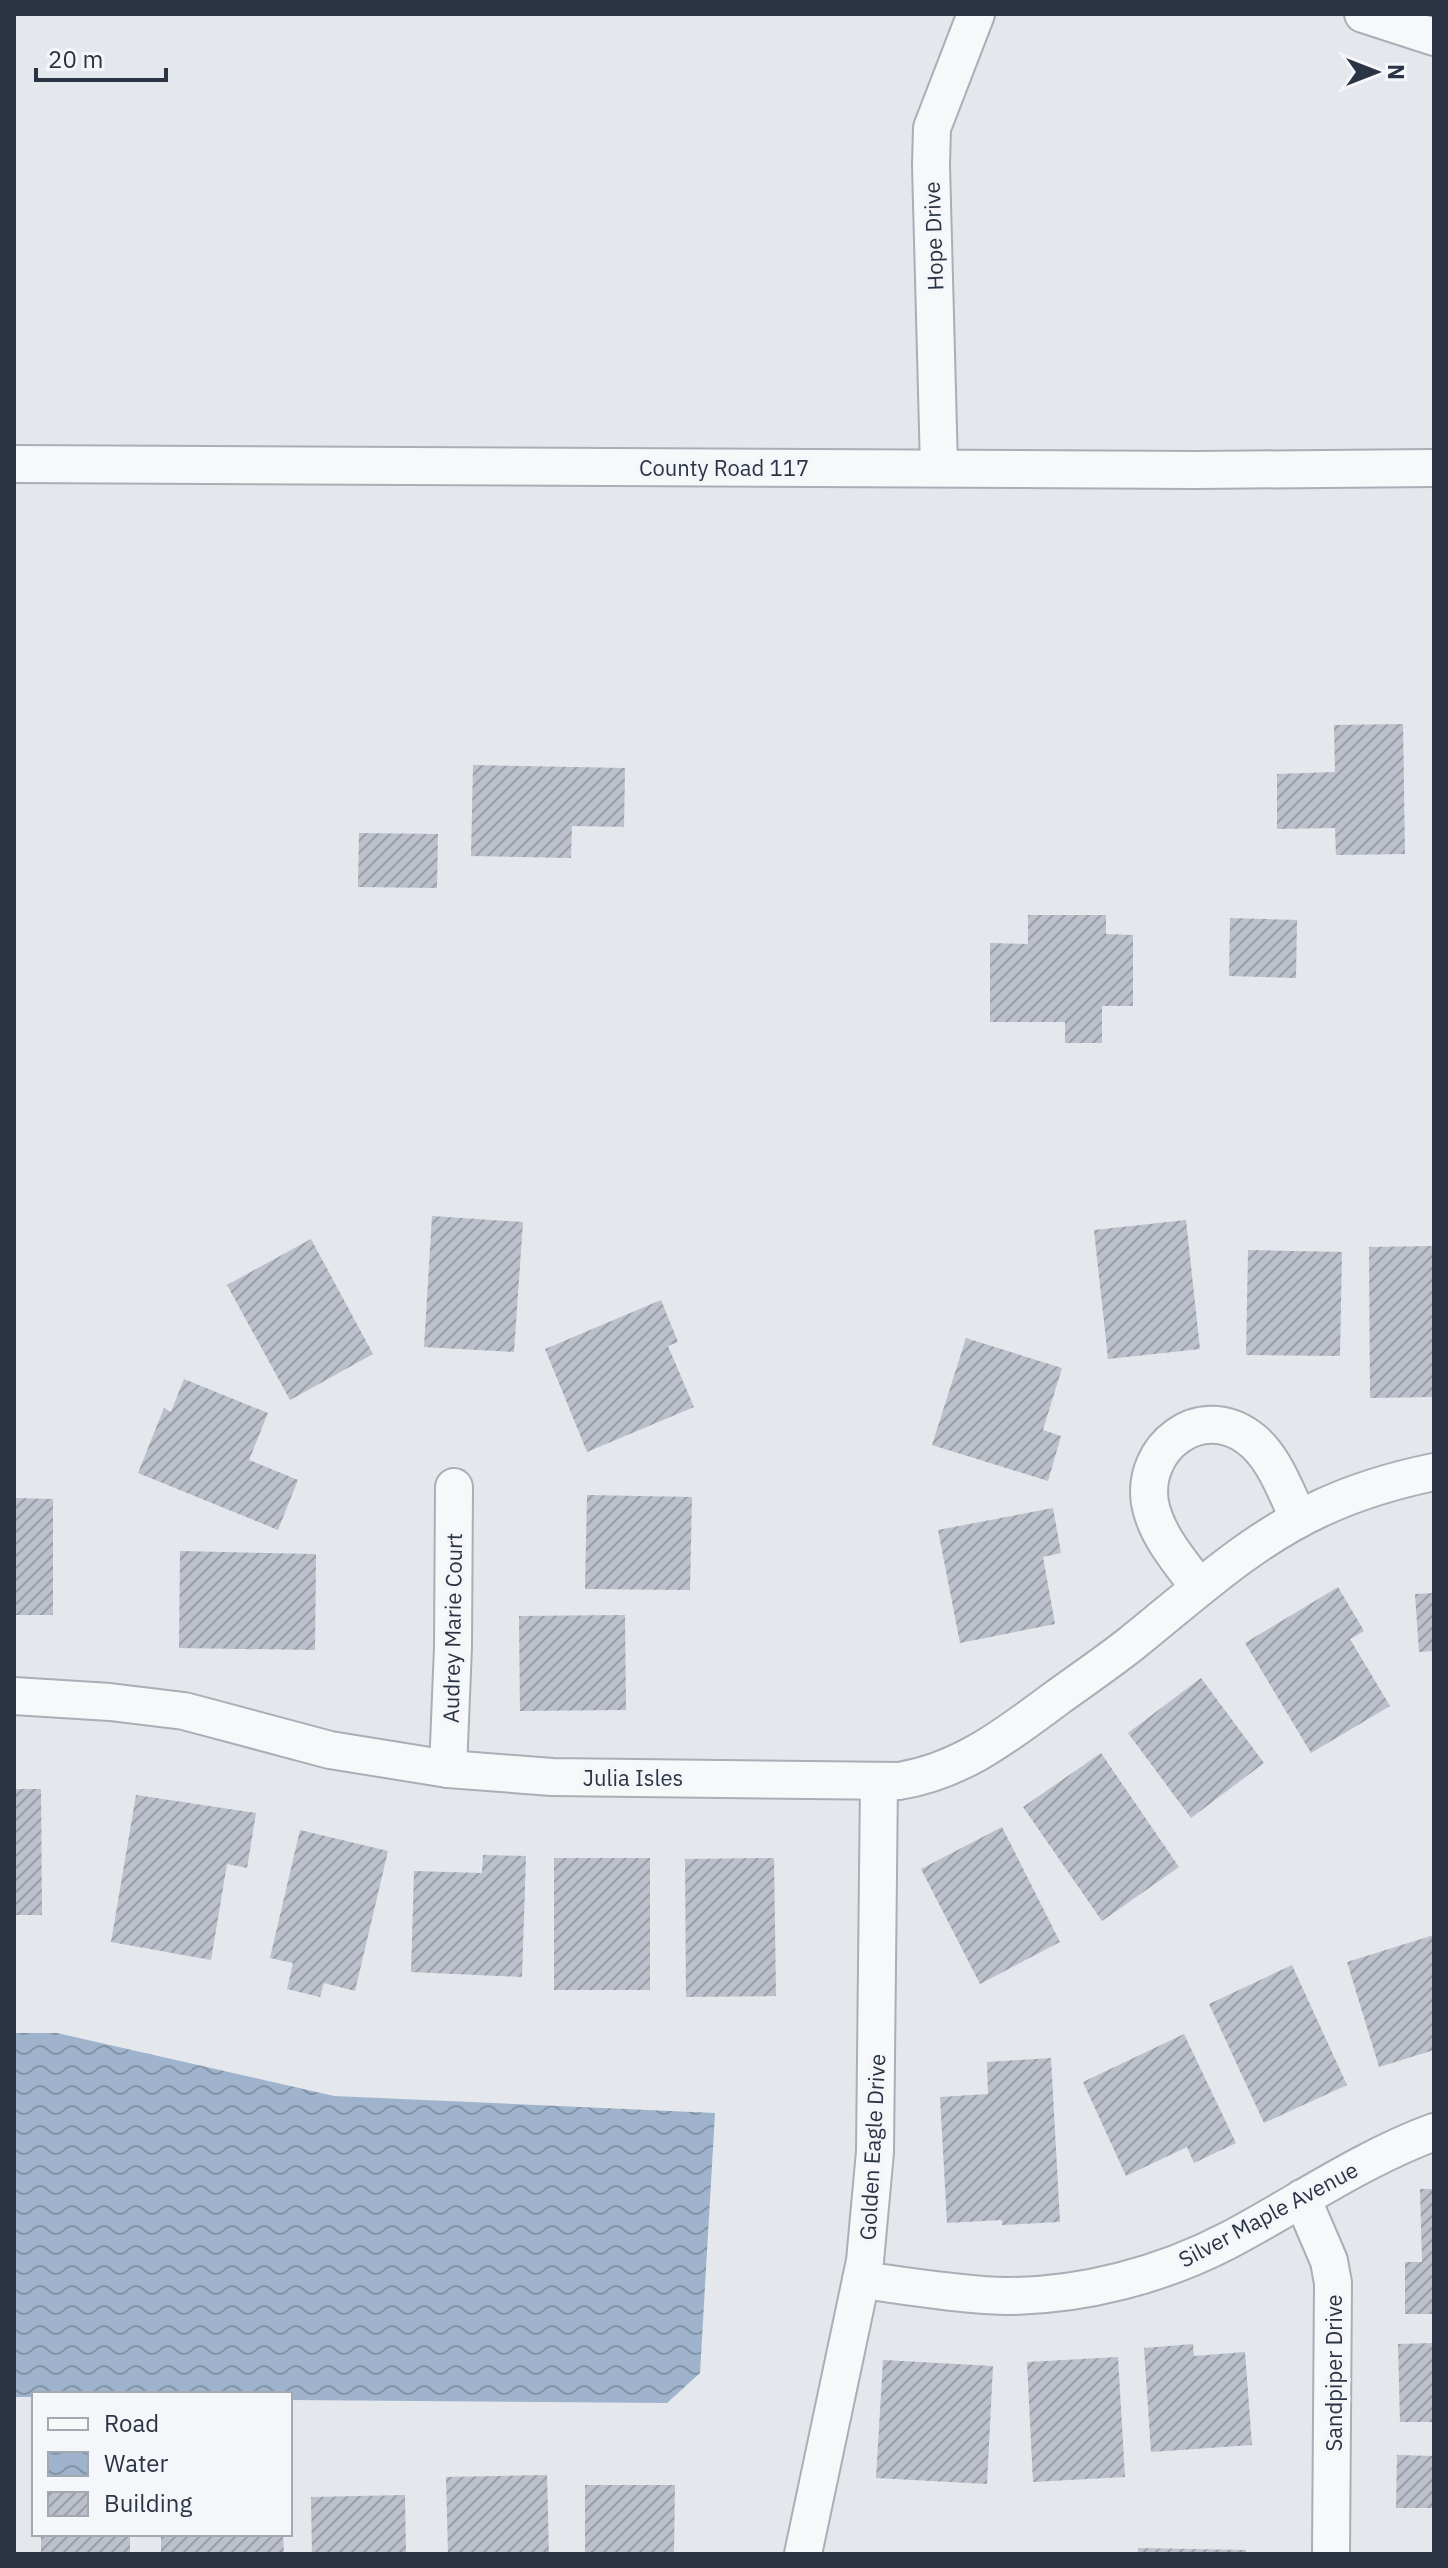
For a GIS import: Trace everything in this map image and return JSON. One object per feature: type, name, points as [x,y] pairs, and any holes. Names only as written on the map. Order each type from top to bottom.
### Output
[{"type":"street","name":"Hope Drive","points":[[939,467],[932,128],[976,14]]},
{"type":"street","points":[[1363,14],[1434,37]]},
{"type":"street","name":"County Road 117","points":[[14,464],[1183,470],[1434,468]]},
{"type":"street","points":[[1199,1587],[1166,1542],[1153,1517],[1150,1501],[1149,1486],[1157,1458],[1176,1434],[1213,1426],[1249,1437],[1269,1459],[1299,1519]]},
{"type":"street","name":"Julia Isles","points":[[14,1696],[184,1711],[330,1750],[448,1769],[552,1777],[879,1781],[922,1778],[971,1758],[1129,1645],[1229,1563],[1299,1519],[1370,1488],[1434,1472]]},
{"type":"street","name":"Audrey Marie Court","points":[[448,1769],[453,1647],[454,1487]]},
{"type":"street","name":"Golden Eagle Drive","points":[[803,2554],[871,2219],[875,2152],[879,1781]]},
{"type":"street","name":"Silver Maple Avenue","points":[[861,2280],[1003,2296],[1079,2289],[1151,2273],[1229,2240],[1382,2154],[1434,2132]]},
{"type":"street","name":"Sandpiper Drive","points":[[1302,2198],[1329,2261],[1333,2283],[1331,2554]]},
{"type":"water","points":[[14,2033],[57,2033],[334,2096],[715,2113],[700,2373],[667,2403],[292,2400],[292,2392],[32,2392],[32,2397],[14,2397]]},
{"type":"building","points":[[1403,724],[1405,854],[1336,855],[1335,828],[1277,829],[1277,774],[1335,772],[1334,725]]},
{"type":"building","points":[[473,765],[625,768],[624,827],[572,826],[571,858],[471,856]]},
{"type":"building","points":[[359,833],[438,834],[437,888],[358,887]]},
{"type":"building","points":[[1028,915],[1106,915],[1106,934],[1133,935],[1133,1006],[1102,1006],[1102,1043],[1065,1043],[1065,1022],[990,1022],[990,943],[1028,944]]},
{"type":"building","points":[[1230,918],[1297,920],[1296,978],[1229,976]]},
{"type":"building","points":[[432,1216],[523,1222],[514,1352],[424,1347]]},
{"type":"building","points":[[1186,1220],[1200,1349],[1108,1359],[1094,1230]]},
{"type":"building","points":[[311,1239],[373,1354],[290,1400],[227,1285]]},
{"type":"building","points":[[1434,1246],[1434,1397],[1370,1398],[1369,1247]]},
{"type":"building","points":[[1248,1250],[1342,1252],[1340,1356],[1246,1355]]},
{"type":"building","points":[[661,1300],[678,1342],[668,1346],[694,1407],[587,1452],[545,1349]]},
{"type":"building","points":[[966,1338],[1062,1368],[1043,1430],[1061,1436],[1048,1481],[932,1445]]},
{"type":"building","points":[[184,1379],[268,1413],[249,1460],[298,1480],[278,1530],[138,1473],[164,1408],[171,1412]]},
{"type":"building","points":[[587,1495],[692,1497],[690,1590],[585,1589]]},
{"type":"building","points":[[14,1498],[53,1499],[53,1615],[14,1615]]},
{"type":"building","points":[[1053,1508],[1061,1553],[1043,1557],[1055,1624],[960,1643],[938,1530]]},
{"type":"building","points":[[180,1551],[316,1554],[315,1650],[179,1648]]},
{"type":"building","points":[[1338,1587],[1364,1631],[1350,1639],[1390,1706],[1311,1753],[1245,1643]]},
{"type":"building","points":[[1434,1593],[1434,1651],[1419,1652],[1415,1594]]},
{"type":"building","points":[[625,1615],[626,1710],[520,1711],[519,1616]]},
{"type":"building","points":[[1201,1678],[1264,1763],[1191,1818],[1128,1733]]},
{"type":"building","points":[[1101,1753],[1179,1867],[1102,1921],[1023,1807]]},
{"type":"building","points":[[14,1789],[41,1789],[42,1915],[14,1915]]},
{"type":"building","points":[[136,1795],[256,1813],[247,1868],[227,1864],[211,1960],[111,1942]]},
{"type":"building","points":[[1002,1827],[1060,1942],[980,1984],[921,1869]]},
{"type":"building","points":[[300,1830],[388,1851],[355,1991],[324,1983],[320,1997],[287,1989],[293,1963],[270,1958]]},
{"type":"building","points":[[483,1855],[526,1856],[522,1977],[411,1972],[414,1871],[482,1873]]},
{"type":"building","points":[[554,1858],[650,1858],[650,1990],[554,1990]]},
{"type":"building","points":[[774,1858],[776,1996],[686,1997],[685,1859]]},
{"type":"building","points":[[1434,1935],[1434,2050],[1379,2067],[1347,1962]]},
{"type":"building","points":[[1292,1965],[1347,2085],[1264,2123],[1209,2004]]},
{"type":"building","points":[[1184,2034],[1236,2143],[1194,2163],[1187,2147],[1126,2176],[1083,2082]]},
{"type":"building","points":[[1051,2058],[1060,2222],[1002,2225],[1002,2220],[947,2223],[940,2097],[988,2094],[987,2062]]},
{"type":"building","points":[[1420,2189],[1434,2189],[1434,2314],[1405,2314],[1405,2262],[1422,2262]]},
{"type":"building","points":[[1434,2343],[1434,2422],[1400,2422],[1398,2344]]},
{"type":"building","points":[[1193,2344],[1194,2356],[1245,2352],[1252,2445],[1151,2452],[1144,2348]]},
{"type":"building","points":[[1118,2357],[1125,2477],[1033,2482],[1027,2362]]},
{"type":"building","points":[[883,2360],[993,2366],[987,2484],[876,2478]]},
{"type":"building","points":[[1397,2455],[1434,2456],[1434,2508],[1396,2508]]},
{"type":"building","points":[[547,2475],[549,2554],[448,2554],[446,2477]]},
{"type":"building","points":[[585,2485],[675,2485],[674,2554],[585,2554]]},
{"type":"building","points":[[405,2495],[406,2554],[312,2554],[311,2497]]},
{"type":"building","points":[[41,2536],[130,2536],[130,2554],[41,2554]]},
{"type":"building","points":[[161,2536],[283,2536],[284,2554],[161,2554]]},
{"type":"building","points":[[1138,2548],[1246,2550],[1246,2554],[1138,2554]]}]
